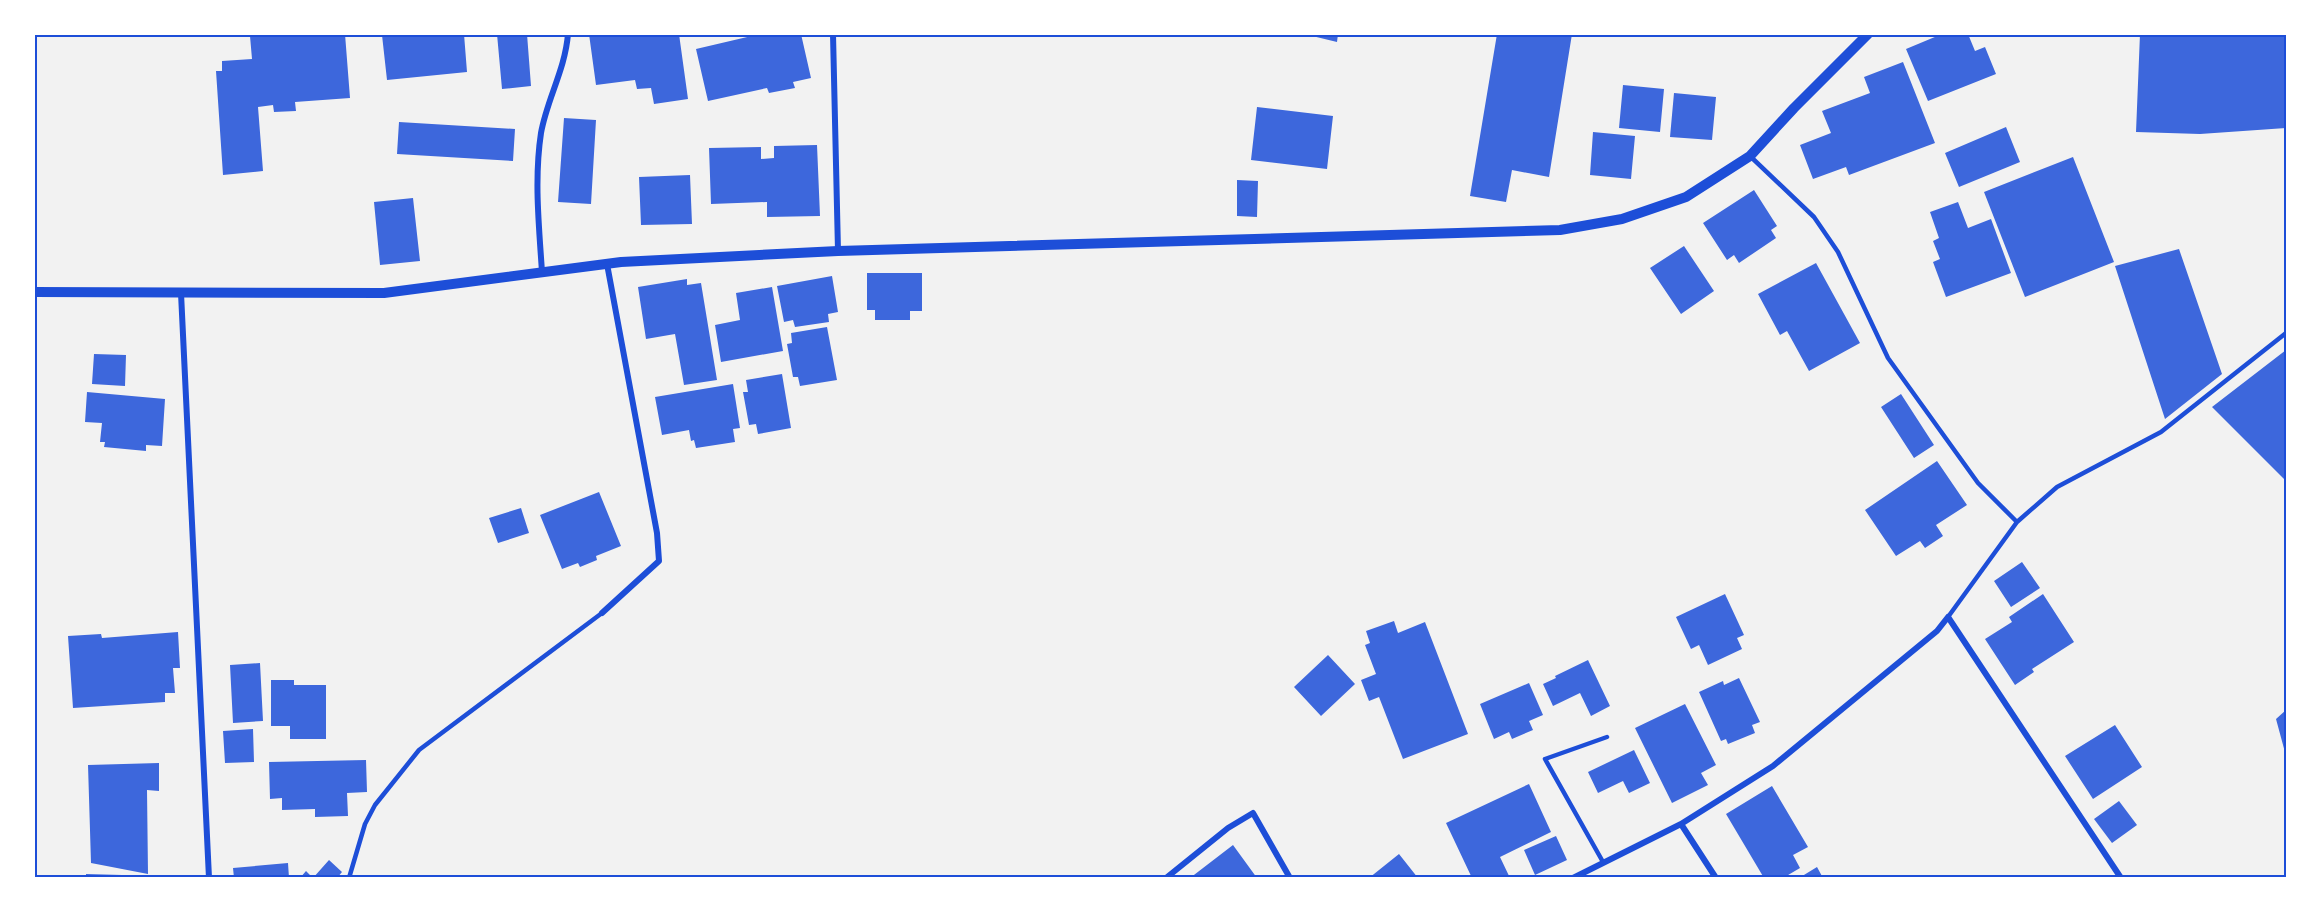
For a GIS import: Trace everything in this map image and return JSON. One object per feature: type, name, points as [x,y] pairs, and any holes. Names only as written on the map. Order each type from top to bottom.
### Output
[{"type":"street","points":[[542,272],[537,198],[541,131],[566,55],[568,34]]},
{"type":"street","points":[[834,34],[838,251]]},
{"type":"street","points":[[34,292],[384,293],[607,264],[838,251],[1560,230],[1622,219],[1686,197],[1750,156],[1868,34]]},
{"type":"street","points":[[602,613],[659,561],[657,533],[607,264]]},
{"type":"street","points":[[182,293],[209,878]]},
{"type":"street","points":[[1573,878],[1681,824],[1773,766],[1937,631],[1948,617],[2121,878]]},
{"type":"street","points":[[1166,878],[1228,828],[1253,813],[1290,878]]},
{"type":"street","points":[[1681,824],[1716,878]]},
{"type":"lane","points":[[1750,156],[1814,217],[1838,252],[1888,358],[1978,483],[2018,522]]},
{"type":"lane","points":[[1948,617],[2018,522],[2057,488],[2161,432],[2286,333]]},
{"type":"lane","points":[[349,878],[365,824],[375,805],[419,750],[602,613]]},
{"type":"lane","points":[[1603,862],[1545,759],[1607,736]]},
{"type":"building","points":[[345,34],[350,98],[295,102],[296,111],[274,112],[273,105],[258,107],[263,171],[223,175],[216,71],[222,71],[222,61],[252,59],[250,36]]},
{"type":"building","points":[[464,34],[467,72],[387,80],[382,35]]},
{"type":"building","points":[[497,34],[527,34],[531,86],[502,89]]},
{"type":"building","points":[[589,34],[679,34],[688,99],[654,104],[651,88],[637,89],[635,80],[596,85]]},
{"type":"building","points":[[760,34],[801,34],[811,78],[793,82],[795,88],[769,93],[767,88],[708,101],[696,49]]},
{"type":"building","points":[[1304,34],[1338,34],[1337,42]]},
{"type":"building","points":[[1497,34],[1572,34],[1549,177],[1512,170],[1506,202],[1470,196]]},
{"type":"building","points":[[1942,34],[1968,34],[1975,51],[1985,47],[1996,74],[1928,101],[1906,49]]},
{"type":"building","points":[[2140,34],[2286,34],[2286,128],[2200,134],[2136,132]]},
{"type":"building","points":[[1903,62],[1935,143],[1849,175],[1846,167],[1813,179],[1800,145],[1831,133],[1822,111],[1870,93],[1864,77]]},
{"type":"building","points":[[1623,85],[1664,89],[1660,132],[1619,128]]},
{"type":"building","points":[[1674,93],[1716,97],[1712,140],[1670,137]]},
{"type":"building","points":[[1257,107],[1333,116],[1327,169],[1251,160]]},
{"type":"building","points":[[564,118],[596,120],[591,204],[558,202]]},
{"type":"building","points":[[399,122],[515,129],[513,161],[397,154]]},
{"type":"building","points":[[2006,127],[2020,162],[1959,187],[1945,153]]},
{"type":"building","points":[[1593,132],[1635,136],[1631,179],[1590,175]]},
{"type":"building","points":[[817,145],[820,216],[767,217],[767,202],[711,204],[709,148],[761,147],[761,159],[774,158],[774,146]]},
{"type":"building","points":[[2073,157],[2114,262],[2025,297],[1984,192]]},
{"type":"building","points":[[690,175],[692,224],[641,225],[639,177]]},
{"type":"building","points":[[1237,180],[1258,181],[1257,217],[1237,216]]},
{"type":"building","points":[[1754,190],[1777,226],[1771,230],[1776,238],[1739,263],[1734,255],[1727,260],[1703,223]]},
{"type":"building","points":[[413,198],[420,261],[380,265],[374,202]]},
{"type":"building","points":[[1958,202],[1968,228],[1991,219],[2011,273],[1946,297],[1933,262],[1940,259],[1933,241],[1939,238],[1930,212]]},
{"type":"building","points":[[1684,246],[1714,291],[1681,314],[1650,268]]},
{"type":"building","points":[[2179,249],[2222,374],[2165,419],[2115,266]]},
{"type":"building","points":[[1816,263],[1860,343],[1809,371],[1787,331],[1780,335],[1758,294]]},
{"type":"building","points":[[867,273],[922,273],[922,311],[910,311],[910,320],[875,320],[875,310],[867,310]]},
{"type":"building","points":[[832,276],[838,312],[828,314],[829,322],[795,327],[793,320],[784,322],[777,286]]},
{"type":"building","points":[[687,279],[687,285],[701,283],[717,380],[684,385],[675,334],[646,339],[638,287]]},
{"type":"building","points":[[772,287],[783,351],[721,362],[715,325],[740,320],[736,293]]},
{"type":"building","points":[[827,327],[837,380],[800,386],[798,377],[793,377],[787,344],[792,343],[791,333]]},
{"type":"building","points":[[2286,350],[2286,481],[2212,407]]},
{"type":"building","points":[[94,354],[126,355],[125,386],[92,384]]},
{"type":"building","points":[[782,374],[791,428],[758,434],[756,424],[749,425],[743,392],[748,392],[746,380]]},
{"type":"building","points":[[733,384],[740,428],[733,429],[735,442],[696,448],[694,440],[691,441],[689,430],[662,435],[655,397]]},
{"type":"building","points":[[87,392],[165,399],[162,446],[146,445],[146,451],[104,447],[105,442],[100,442],[102,423],[85,422]]},
{"type":"building","points":[[1901,394],[1934,445],[1914,458],[1881,407]]},
{"type":"building","points":[[1937,461],[1967,505],[1936,525],[1943,536],[1925,548],[1920,541],[1896,556],[1865,510]]},
{"type":"building","points":[[599,492],[621,546],[596,556],[597,560],[580,567],[578,563],[562,569],[540,515]]},
{"type":"building","points":[[521,508],[529,533],[498,543],[489,518]]},
{"type":"building","points":[[2022,562],[2040,588],[2011,607],[1994,581]]},
{"type":"building","points":[[1725,594],[1744,635],[1737,638],[1742,649],[1708,665],[1699,645],[1691,649],[1676,617]]},
{"type":"building","points":[[2043,594],[2074,642],[2032,669],[2034,672],[2015,685],[1985,639],[2012,622],[2009,617]]},
{"type":"building","points":[[1394,621],[1398,633],[1425,622],[1468,734],[1403,759],[1379,697],[1369,701],[1361,680],[1376,674],[1365,645],[1370,643],[1366,631]]},
{"type":"building","points":[[178,632],[180,668],[173,668],[175,693],[165,693],[165,702],[73,708],[68,636],[101,634],[102,638]]},
{"type":"building","points":[[1328,655],[1355,684],[1321,716],[1294,687]]},
{"type":"building","points":[[1588,660],[1610,706],[1591,716],[1580,693],[1553,706],[1543,684]]},
{"type":"building","points":[[260,663],[263,721],[233,723],[230,665]]},
{"type":"building","points":[[1739,678],[1760,722],[1752,725],[1755,733],[1728,744],[1726,739],[1721,741],[1699,692],[1723,681],[1724,685]]},
{"type":"building","points":[[271,680],[294,680],[294,685],[326,685],[326,739],[290,739],[290,726],[271,726]]},
{"type":"building","points":[[1529,683],[1543,715],[1529,721],[1533,730],[1512,739],[1509,732],[1494,739],[1480,704]]},
{"type":"building","points":[[1685,704],[1716,765],[1701,773],[1708,785],[1672,803],[1635,728]]},
{"type":"building","points":[[2286,710],[2286,756],[2276,719]]},
{"type":"building","points":[[2115,725],[2142,767],[2093,799],[2065,756]]},
{"type":"building","points":[[253,729],[254,762],[225,763],[223,731]]},
{"type":"building","points":[[1634,750],[1650,783],[1629,793],[1623,781],[1598,793],[1588,772]]},
{"type":"building","points":[[366,760],[367,792],[347,793],[348,816],[315,817],[315,809],[282,810],[282,798],[270,799],[269,762]]},
{"type":"building","points":[[159,763],[159,791],[147,790],[148,874],[91,863],[88,765]]},
{"type":"building","points":[[1529,784],[1551,832],[1500,857],[1510,878],[1472,878],[1446,823]]},
{"type":"building","points":[[1772,786],[1808,847],[1793,855],[1800,868],[1783,878],[1764,878],[1726,814]]},
{"type":"building","points":[[2119,801],[2137,825],[2112,843],[2094,819]]},
{"type":"building","points":[[1556,836],[1567,860],[1535,875],[1524,850]]},
{"type":"building","points":[[1233,845],[1257,878],[1190,878]]},
{"type":"building","points":[[1399,854],[1418,878],[1369,878]]},
{"type":"building","points":[[329,860],[342,872],[337,878],[313,878]]},
{"type":"building","points":[[288,863],[289,878],[234,878],[233,868]]},
{"type":"building","points":[[1817,867],[1823,878],[1799,878]]},
{"type":"building","points":[[306,871],[313,878],[300,878]]},
{"type":"building","points":[[86,874],[122,875],[122,878],[86,878]]}]
